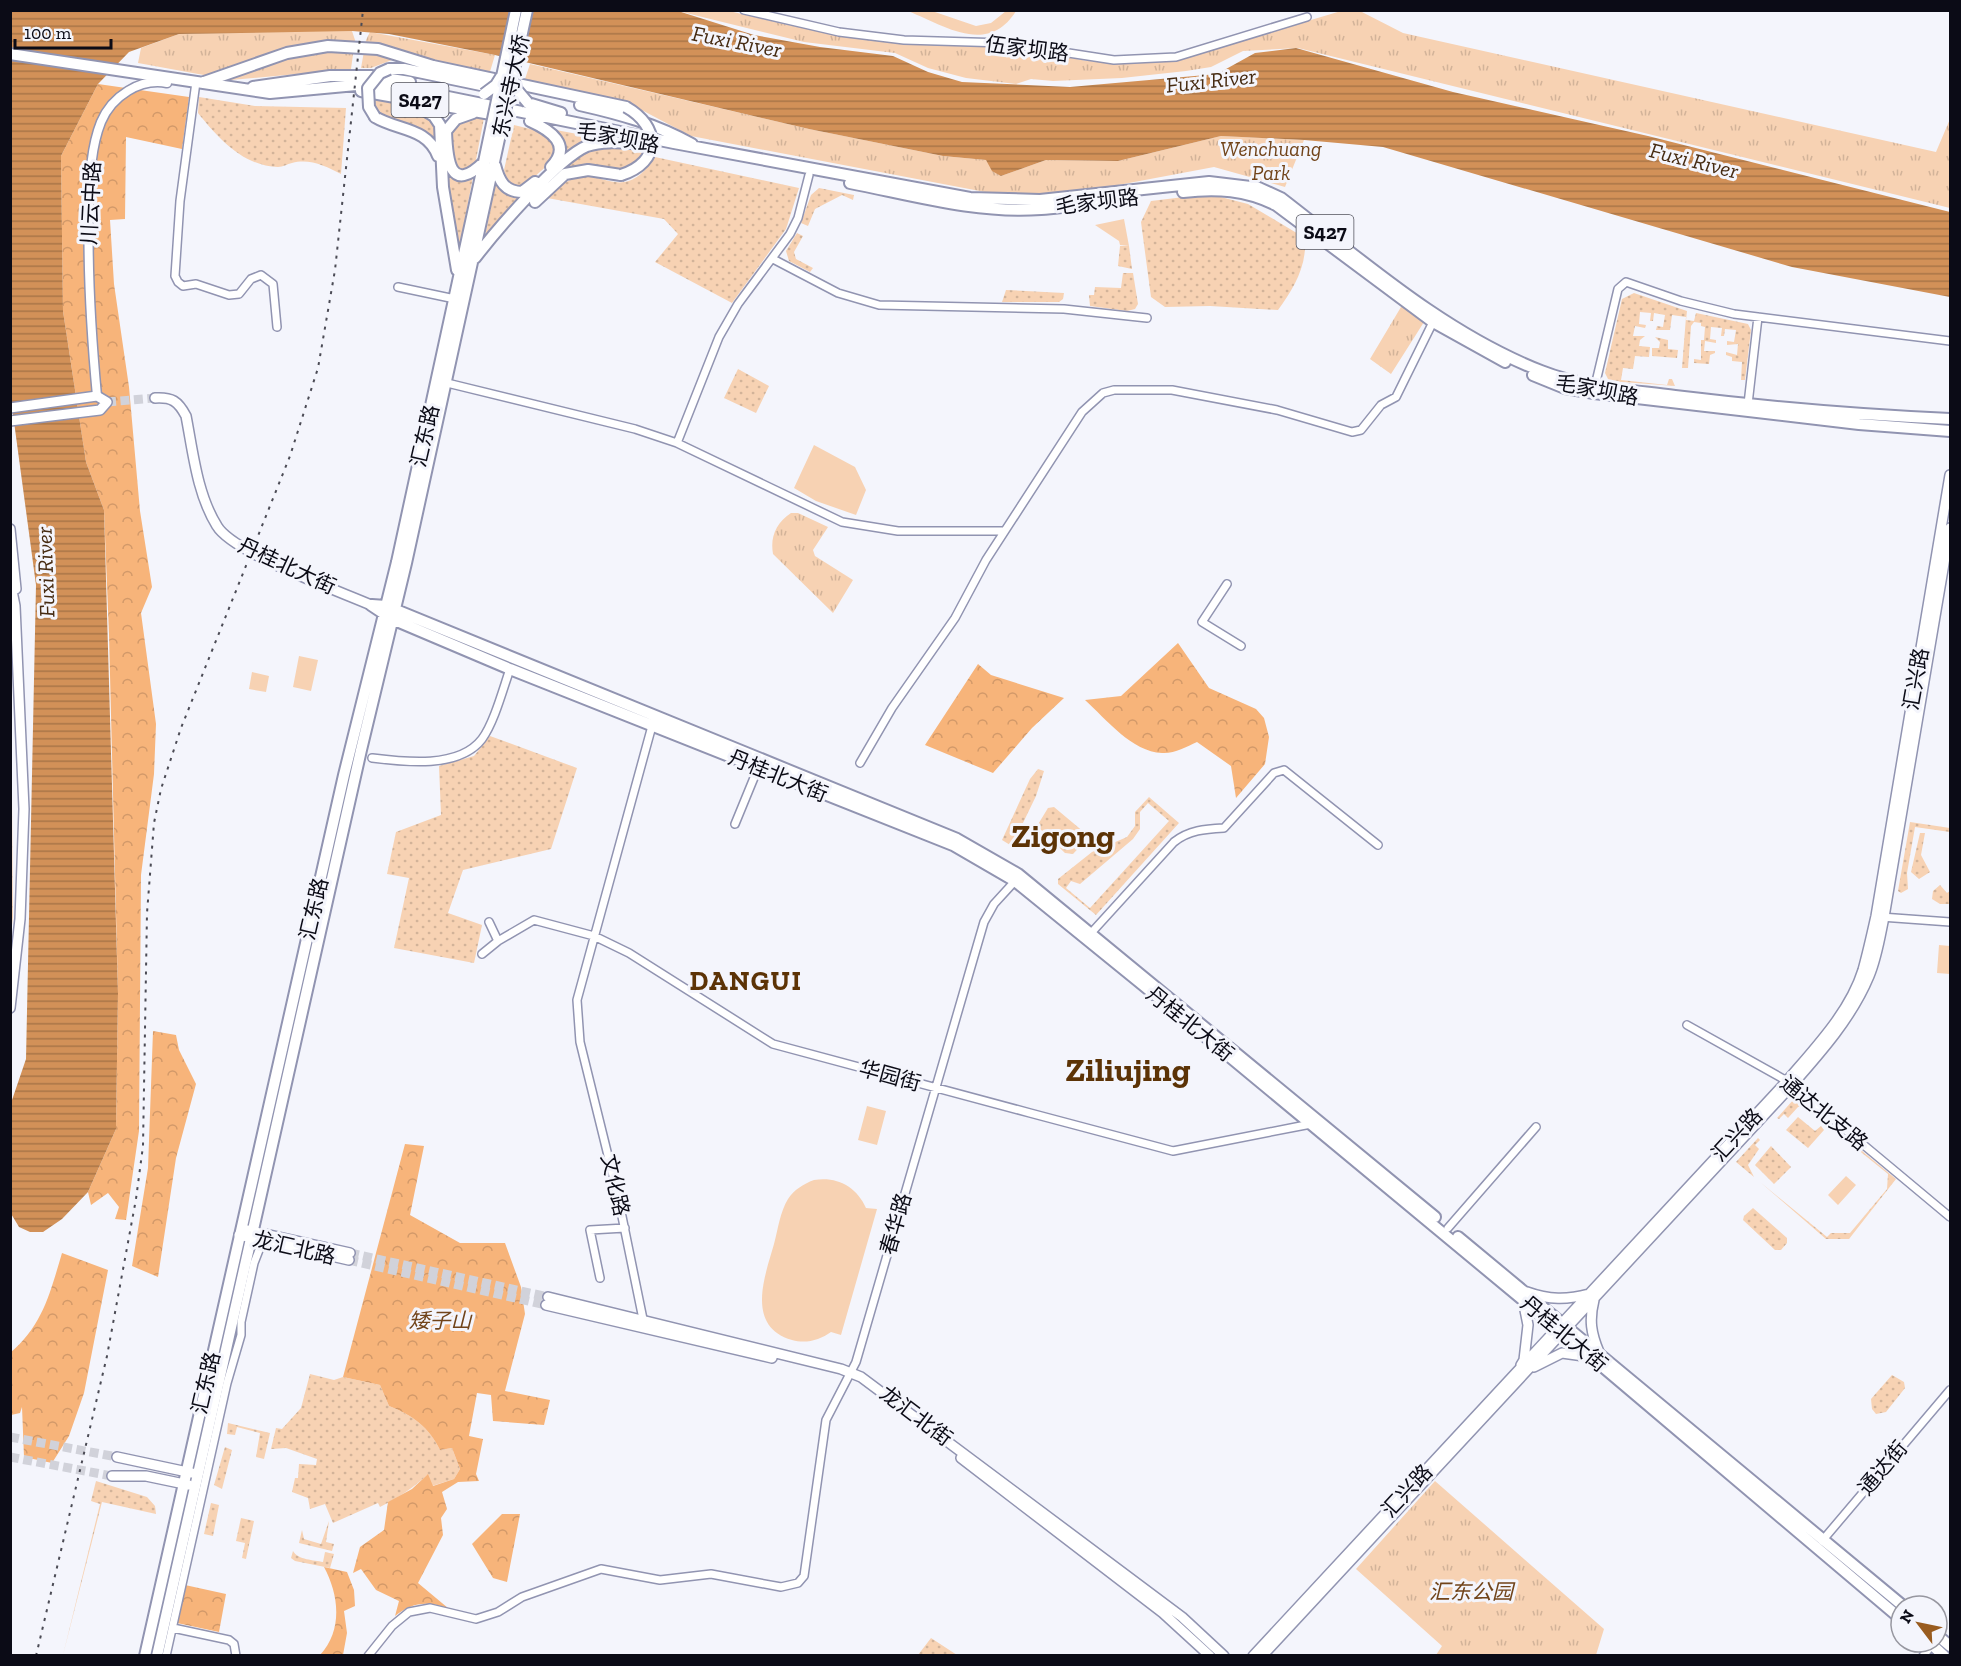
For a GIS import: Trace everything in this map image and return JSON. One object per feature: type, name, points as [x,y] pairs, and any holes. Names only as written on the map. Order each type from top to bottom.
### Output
[{"type":"main road","name":"东兴寺大桥","points":[[508,76],[516,10]]},
{"type":"main road","name":"东兴寺大桥","points":[[489,162],[508,76],[527,10]]},
{"type":"main road","points":[[198,84],[287,53],[327,46],[368,49],[626,107],[640,115],[649,125],[652,138],[650,152],[643,164],[621,175],[588,170],[566,174],[501,234],[471,266]]},
{"type":"main road","name":"毛家坝路","points":[[10,54],[145,73],[273,98],[367,88]]},
{"type":"main road","points":[[442,167],[434,145],[426,137],[375,117],[369,107],[368,88],[380,73],[389,69],[404,69],[626,115],[665,129],[700,148]]},
{"type":"main road","points":[[233,87],[258,87],[330,76],[371,76],[470,96],[484,94],[508,76],[528,103],[541,109],[642,130],[674,143]]},
{"type":"main road","name":"毛家坝路","points":[[198,84],[270,93],[367,88],[643,144],[969,206],[1039,209],[1210,189],[1255,195],[1276,205],[1433,322],[1495,358],[1565,388],[1681,405],[1859,424],[1950,430]]},
{"type":"main road","name":"S427","points":[[367,88],[399,87],[674,143]]},
{"type":"main road","points":[[367,88],[424,108],[440,125],[442,167],[458,284]]},
{"type":"main road","points":[[480,112],[464,114],[449,125],[446,131],[447,156],[452,171],[464,176],[472,174],[489,162],[501,183],[514,192],[529,189],[555,163],[561,150],[559,142],[548,129],[530,121]]},
{"type":"main road","points":[[471,266],[496,231],[566,160],[579,150],[603,143],[643,144]]},
{"type":"main road","name":"毛家坝路","points":[[674,143],[970,198],[1040,200],[1209,182],[1259,188],[1281,198],[1437,315],[1499,351],[1540,371],[1595,386],[1748,404],[1860,415],[1950,419]]},
{"type":"main road","name":"汇东路","points":[[145,1656],[190,1479],[442,382],[471,266],[489,162]]},
{"type":"main road","name":"汇东路","points":[[442,382],[458,284],[489,162]]},
{"type":"main road","points":[[10,408],[97,396],[107,402],[100,410],[10,421]]},
{"type":"main road","name":"丹桂北大街","points":[[155,398],[174,400],[180,404],[186,416],[202,492],[217,528],[224,535],[262,556],[371,605],[957,839],[1018,874],[1092,932],[1448,1228],[1524,1296]]},
{"type":"main road","name":"汇兴路","points":[[1253,1656],[1790,1083],[1836,1021],[1852,994],[1880,916],[1950,475]]},
{"type":"main road","points":[[10,528],[16,591],[24,809],[20,919],[10,1008]]},
{"type":"main road","points":[[1880,916],[1950,528]]},
{"type":"main road","points":[[10,581],[15,606]]},
{"type":"main road","name":"丹桂北大街","points":[[389,612],[510,669],[953,845],[1015,881],[1524,1296],[1820,1543],[1889,1595]]},
{"type":"main road","points":[[10,616],[20,810],[10,962]]},
{"type":"main road","name":"龙汇北路","points":[[245,1233],[350,1257],[268,1242],[245,1233]]},
{"type":"main road","points":[[1262,1656],[1517,1376],[1524,1360],[1528,1325],[1524,1296],[1569,1299],[1592,1296],[1590,1332],[1595,1355],[1562,1353],[1517,1376]]},
{"type":"main road","name":"龙汇北街","points":[[547,1301],[850,1375],[880,1389],[1182,1617],[1224,1656]]},
{"type":"main road","name":"龙汇北街","points":[[850,1375],[1144,1598],[1210,1656]]},
{"type":"main road","points":[[119,1458],[190,1479],[146,1476],[115,1476],[124,1466],[119,1458]]},
{"type":"main road","name":"汇东路","points":[[157,1656],[190,1479]]},
{"type":"main road","name":"丹桂北大街","points":[[1820,1543],[1889,1608]]},
{"type":"street","name":"伍家坝路","points":[[744,10],[839,32],[904,39],[1029,46],[1114,60],[1176,57],[1307,17]]},
{"type":"street","name":"川云中路","points":[[97,396],[90,323],[88,238],[90,173],[94,146],[102,120],[113,103],[128,90],[148,82],[198,84]]},
{"type":"street","points":[[198,84],[180,201],[175,276],[183,286],[196,284],[229,295],[239,294],[250,279],[261,275],[273,284],[277,327]]},
{"type":"street","points":[[677,444],[719,337],[742,298],[773,259],[798,218],[809,175]]},
{"type":"street","points":[[773,259],[838,293],[879,305],[1064,309],[1147,318]]},
{"type":"street","points":[[1595,386],[1618,289],[1626,282],[1706,308],[1758,317],[1950,341]]},
{"type":"street","points":[[398,287],[455,299]]},
{"type":"street","points":[[1748,404],[1758,317]]},
{"type":"street","points":[[860,763],[892,708],[961,608],[1004,531],[1082,412],[1103,393],[1114,390],[1172,390],[1277,410],[1352,432],[1360,430],[1381,405],[1396,397],[1433,322]]},
{"type":"street","points":[[442,382],[635,429],[677,444],[842,522],[898,531],[1004,531]]},
{"type":"street","points":[[1227,584],[1202,622],[1241,646]]},
{"type":"street","points":[[372,758],[406,763],[425,762],[472,749],[483,737],[510,669]]},
{"type":"street","points":[[594,936],[652,726]]},
{"type":"street","points":[[735,824],[758,768]]},
{"type":"street","points":[[1092,932],[1174,842],[1184,835],[1200,830],[1224,828],[1274,773],[1284,770],[1378,845]]},
{"type":"street","name":"春华路","points":[[368,1656],[392,1626],[409,1612],[430,1608],[476,1619],[498,1612],[522,1597],[601,1569],[660,1580],[711,1574],[781,1587],[798,1583],[804,1575],[826,1420],[830,1408],[850,1375],[984,922],[994,904],[1015,881]]},
{"type":"street","points":[[1880,916],[1950,922]]},
{"type":"street","name":"华园街","points":[[482,954],[498,941],[534,920],[594,936],[629,953],[765,1041],[1173,1151],[1312,1123]]},
{"type":"street","points":[[489,922],[498,941]]},
{"type":"street","name":"文化路","points":[[594,936],[578,1000],[580,1042],[625,1228],[644,1324]]},
{"type":"street","name":"通达北支路","points":[[1687,1024],[1790,1083],[1950,1217]]},
{"type":"street","points":[[1448,1228],[1536,1127]]},
{"type":"street","points":[[600,1278],[590,1230],[625,1228]]},
{"type":"street","points":[[166,1656],[227,1383],[239,1344],[241,1322],[254,1263],[261,1245],[268,1242]]},
{"type":"street","name":"通达街","points":[[1820,1543],[1950,1390]]},
{"type":"street","points":[[173,1628],[229,1640],[234,1644],[236,1656]]},
{"type":"green space","points":[[678,11],[729,11],[863,39],[1022,49],[1087,61],[1130,63],[1174,61],[1341,11],[1360,11],[1403,33],[1936,152],[1950,119],[1950,208],[1298,48],[1243,51],[1211,67],[1186,71],[1122,78],[1053,81],[1031,79],[1016,84],[966,78],[928,68],[895,53],[804,42]]},
{"type":"green space","points":[[908,11],[932,11],[976,26],[991,23],[1006,11],[1016,11],[1005,25],[993,32],[979,35],[965,34]]},
{"type":"green space","points":[[243,31],[352,31],[355,40],[351,69],[231,80],[138,63],[141,48],[179,34]]},
{"type":"green space","points":[[370,32],[495,55],[489,75],[392,60],[371,68],[361,68],[366,40]]},
{"type":"green space","name":"Wenchuang Park","points":[[530,64],[809,129],[943,156],[986,160],[1001,176],[1046,160],[1118,161],[1221,136],[1304,140],[1285,187],[1214,167],[1097,189],[1039,196],[1006,196],[691,136],[634,106],[615,104],[591,94],[525,79]]},
{"type":"green space","points":[[98,84],[189,97],[182,149],[126,137],[125,219],[110,220],[114,284],[129,387],[140,511],[152,587],[141,613],[156,724],[154,774],[141,875],[139,1131],[126,1220],[115,1219],[119,1207],[108,1193],[91,1205],[88,1192],[116,1129],[118,993],[109,635],[104,510],[86,462],[63,311],[61,156]]},
{"type":"green space","points":[[199,97],[255,106],[346,108],[341,174],[305,161],[278,167],[254,162],[232,149],[214,132],[198,113]]},
{"type":"green space","points":[[373,97],[407,105],[425,114],[436,131],[438,144],[420,130],[383,115]]},
{"type":"green space","points":[[475,117],[484,118],[475,165],[461,171],[453,164],[453,131],[461,122]]},
{"type":"green space","points":[[514,125],[547,133],[557,148],[551,162],[522,188],[508,184],[504,170]]},
{"type":"green space","points":[[556,130],[604,139],[564,158],[565,146]]},
{"type":"green space","points":[[600,147],[626,147],[645,151],[628,169],[559,173],[578,157]]},
{"type":"green space","points":[[655,157],[799,188],[786,229],[732,303],[655,262],[678,234],[664,219],[547,198],[570,180],[581,177],[612,182],[632,180],[643,172]]},
{"type":"green space","points":[[444,165],[455,178],[473,177],[459,249]]},
{"type":"green space","points":[[496,181],[522,196],[484,241]]},
{"type":"green space","points":[[819,188],[854,195],[853,200],[842,195],[815,209],[808,226],[801,223],[811,195]]},
{"type":"green space","points":[[1209,194],[1248,204],[1305,238],[1302,267],[1278,310],[1210,306],[1165,307],[1151,297],[1141,222],[1151,201]]},
{"type":"green space","points":[[1124,219],[1129,246],[1120,245],[1119,241],[1095,225]]},
{"type":"green space","points":[[797,233],[803,236],[794,252],[796,259],[813,268],[810,272],[789,261],[786,251]]},
{"type":"green space","points":[[1120,246],[1129,246],[1132,269],[1118,266]]},
{"type":"green space","points":[[1123,273],[1133,273],[1138,304],[1135,309],[1127,311],[1090,306],[1089,295],[1094,295],[1095,287],[1121,288]]},
{"type":"green space","points":[[1006,290],[1064,293],[1063,299],[1059,302],[1002,302]]},
{"type":"green space","points":[[1634,293],[1687,311],[1686,320],[1694,321],[1696,313],[1748,324],[1751,330],[1745,380],[1741,380],[1742,362],[1732,361],[1732,357],[1726,355],[1726,352],[1737,355],[1738,344],[1727,345],[1727,341],[1734,342],[1736,330],[1725,329],[1724,336],[1721,336],[1722,328],[1711,327],[1710,339],[1716,340],[1716,343],[1705,341],[1704,351],[1715,351],[1715,353],[1710,355],[1709,364],[1694,363],[1694,359],[1701,360],[1701,340],[1704,340],[1705,327],[1701,326],[1701,323],[1694,322],[1691,326],[1688,368],[1682,368],[1686,317],[1672,315],[1670,330],[1656,330],[1657,326],[1663,327],[1665,315],[1654,313],[1653,321],[1650,321],[1651,313],[1640,312],[1639,324],[1646,325],[1645,328],[1635,326],[1633,336],[1645,336],[1640,340],[1639,346],[1650,347],[1649,357],[1635,356],[1633,369],[1623,368],[1621,380],[1667,385],[1669,379],[1672,379],[1675,386],[1609,381],[1605,373],[1622,299]]},
{"type":"green space","points":[[1404,306],[1424,322],[1391,374],[1370,359],[1401,307]]},
{"type":"green space","points":[[1655,337],[1668,340],[1668,349],[1678,350],[1677,358],[1652,356],[1652,348],[1659,348],[1660,342]]},
{"type":"green space","points":[[738,369],[769,386],[756,413],[724,398]]},
{"type":"green space","points":[[814,445],[855,467],[866,490],[856,515],[816,501],[794,488]]},
{"type":"green space","points":[[791,513],[798,513],[828,527],[813,550],[815,556],[853,580],[833,613],[773,554],[772,542],[775,531],[781,521]]},
{"type":"green space","points":[[1178,643],[1209,688],[1256,709],[1264,718],[1269,737],[1265,764],[1236,798],[1231,766],[1197,742],[1180,750],[1162,753],[1140,747],[1120,733],[1085,700],[1121,696]]},
{"type":"green space","points":[[299,656],[318,660],[311,691],[293,687]]},
{"type":"green space","points":[[978,664],[991,675],[1064,698],[1032,728],[993,773],[925,745]]},
{"type":"green space","points":[[11,671],[13,917],[10,934]]},
{"type":"green space","points":[[252,672],[269,676],[266,692],[249,689]]},
{"type":"green space","points":[[490,736],[577,768],[551,849],[463,870],[448,913],[482,925],[474,963],[394,948],[409,878],[387,874],[396,832],[441,815],[439,766],[474,756]]},
{"type":"green space","points":[[1038,769],[1044,771],[1036,796],[1022,825],[1027,832],[1015,848],[1002,840],[1030,779]]},
{"type":"green space","points":[[1149,797],[1179,823],[1096,915],[1058,884],[1058,879],[1092,852],[1127,837],[1135,826],[1135,812]],"holes":[[[1148,803],[1169,821],[1090,908],[1066,888],[1071,881],[1080,884],[1133,839],[1140,829],[1140,812]]]},
{"type":"green space","points":[[1054,807],[1085,833],[1086,840],[1073,854],[1065,853],[1037,826],[1048,808]]},
{"type":"green space","points":[[1910,822],[1950,828],[1950,832],[1915,827],[1907,873],[1908,889],[1901,893],[1898,891]]},
{"type":"green space","points":[[1920,833],[1925,833],[1921,855],[1930,872],[1919,879],[1911,872]]},
{"type":"green space","points":[[1940,885],[1947,893],[1950,891],[1950,904],[1940,904],[1932,899],[1933,891]]},
{"type":"green space","points":[[1939,945],[1950,946],[1950,974],[1937,973]]},
{"type":"green space","points":[[153,1031],[176,1035],[179,1050],[196,1084],[176,1158],[158,1277],[132,1266],[148,1168]]},
{"type":"green space","points":[[1794,1099],[1799,1099],[1896,1179],[1849,1239],[1826,1239],[1760,1182],[1827,1237],[1831,1233],[1850,1233],[1887,1189],[1888,1174],[1804,1106],[1798,1107],[1788,1118],[1784,1114],[1779,1119],[1777,1118]]},
{"type":"green space","points":[[867,1106],[886,1111],[877,1145],[858,1140]]},
{"type":"green space","points":[[1798,1117],[1815,1131],[1821,1126],[1824,1130],[1808,1148],[1786,1130]]},
{"type":"green space","points":[[1758,1138],[1760,1140],[1755,1145],[1759,1149],[1748,1165],[1754,1177],[1736,1162]]},
{"type":"green space","name":"矮子山","points":[[405,1144],[424,1146],[410,1215],[460,1243],[505,1243],[521,1287],[525,1314],[505,1391],[550,1400],[544,1425],[493,1421],[491,1395],[477,1393],[469,1436],[483,1439],[476,1474],[479,1481],[458,1482],[442,1492],[447,1509],[441,1518],[443,1535],[418,1583],[448,1608],[433,1604],[420,1604],[395,1616],[399,1601],[376,1590],[361,1569],[353,1573],[360,1547],[384,1530],[388,1502],[412,1489],[428,1474],[433,1486],[454,1479],[460,1469],[452,1448],[440,1450],[425,1428],[405,1413],[389,1406],[380,1385],[343,1377]]},
{"type":"green space","points":[[1771,1146],[1791,1167],[1774,1184],[1755,1165]]},
{"type":"green space","points":[[1846,1176],[1856,1185],[1838,1205],[1828,1195]]},
{"type":"green space","points":[[814,1180],[831,1180],[845,1185],[857,1194],[866,1208],[877,1209],[841,1335],[831,1332],[802,1342],[777,1333],[768,1324],[763,1312],[763,1285],[785,1204],[796,1190]]},
{"type":"green space","points":[[1753,1208],[1787,1238],[1787,1243],[1781,1250],[1775,1250],[1743,1220]]},
{"type":"green space","points":[[62,1253],[108,1270],[84,1393],[69,1436],[52,1463],[24,1457],[22,1407],[20,1413],[11,1415],[10,1353],[38,1320],[49,1295]]},
{"type":"green space","points":[[310,1374],[334,1380],[343,1377],[380,1385],[389,1406],[405,1413],[425,1428],[440,1450],[452,1448],[460,1469],[454,1479],[432,1486],[427,1475],[405,1493],[380,1507],[378,1503],[333,1523],[325,1504],[310,1509],[308,1498],[292,1492],[295,1478],[298,1478],[299,1464],[316,1465],[317,1459],[286,1448],[271,1449],[276,1428],[282,1429],[301,1408]]},
{"type":"green space","points":[[1892,1375],[1904,1382],[1905,1388],[1886,1412],[1876,1414],[1872,1409],[1871,1399]]},
{"type":"green space","points":[[228,1423],[270,1433],[264,1459],[256,1457],[260,1433],[237,1427],[235,1435],[227,1434]]},
{"type":"green space","points":[[225,1447],[232,1450],[222,1489],[214,1485]]},
{"type":"green space","points":[[96,1481],[147,1497],[155,1506],[156,1514],[102,1502],[63,1655],[100,1504],[91,1501]]},
{"type":"green space","name":"汇东公园","points":[[1435,1481],[1604,1629],[1596,1655],[1436,1655],[1442,1646],[1356,1569]]},
{"type":"green space","points":[[211,1503],[219,1505],[213,1536],[204,1534]]},
{"type":"green space","points":[[502,1514],[520,1514],[507,1582],[493,1578],[472,1544]]},
{"type":"green space","points":[[241,1518],[254,1521],[246,1559],[242,1558],[245,1543],[236,1541]]},
{"type":"green space","points":[[329,1521],[326,1542],[334,1544],[332,1551],[299,1543],[302,1530],[304,1539],[321,1544]]},
{"type":"green space","points":[[293,1551],[302,1558],[323,1562],[325,1552],[334,1554],[330,1568],[295,1561],[291,1558]]},
{"type":"green space","points":[[324,1567],[347,1572],[354,1590],[355,1606],[344,1611],[347,1633],[343,1655],[320,1655],[332,1635],[336,1612],[333,1589]]},
{"type":"green space","points":[[185,1585],[226,1594],[219,1632],[177,1623]]},
{"type":"green space","points":[[931,1638],[957,1655],[918,1655]]},
{"type":"water","name":"Fuxi River","points":[[10,11],[678,11],[754,35],[820,47],[893,56],[928,72],[962,82],[1070,87],[1217,74],[1255,53],[1296,48],[1453,92],[1648,136],[1950,212],[1950,297],[1792,267],[1383,147],[1221,136],[1118,161],[1046,160],[1001,176],[992,171],[986,160],[943,156],[809,129],[495,55],[389,34],[352,31],[179,34],[129,52],[98,84],[61,156],[63,311],[86,462],[104,510],[118,993],[116,1129],[88,1192],[62,1219],[43,1232],[30,1232],[19,1227],[10,1212],[11,1103],[26,1059],[36,585],[10,392]]},
{"type":"tunnel","points":[[107,402],[155,398]]},
{"type":"tunnel","points":[[350,1253],[548,1297]]},
{"type":"tunnel","points":[[349,1260],[546,1305]]},
{"type":"tunnel","points":[[10,1437],[117,1457]]},
{"type":"tunnel","points":[[10,1457],[112,1476]]},
{"type":"railway","points":[[36,1656],[107,1356],[136,1199],[143,1146],[147,913],[154,823],[161,789],[181,728],[290,456],[318,368],[335,270],[363,10]]},
{"type":"district","name":"Zigong","points":[[1063,835]]},
{"type":"district","name":"DANGUI","points":[[746,981]]},
{"type":"district","name":"Ziliujing","points":[[1128,1069]]}]
